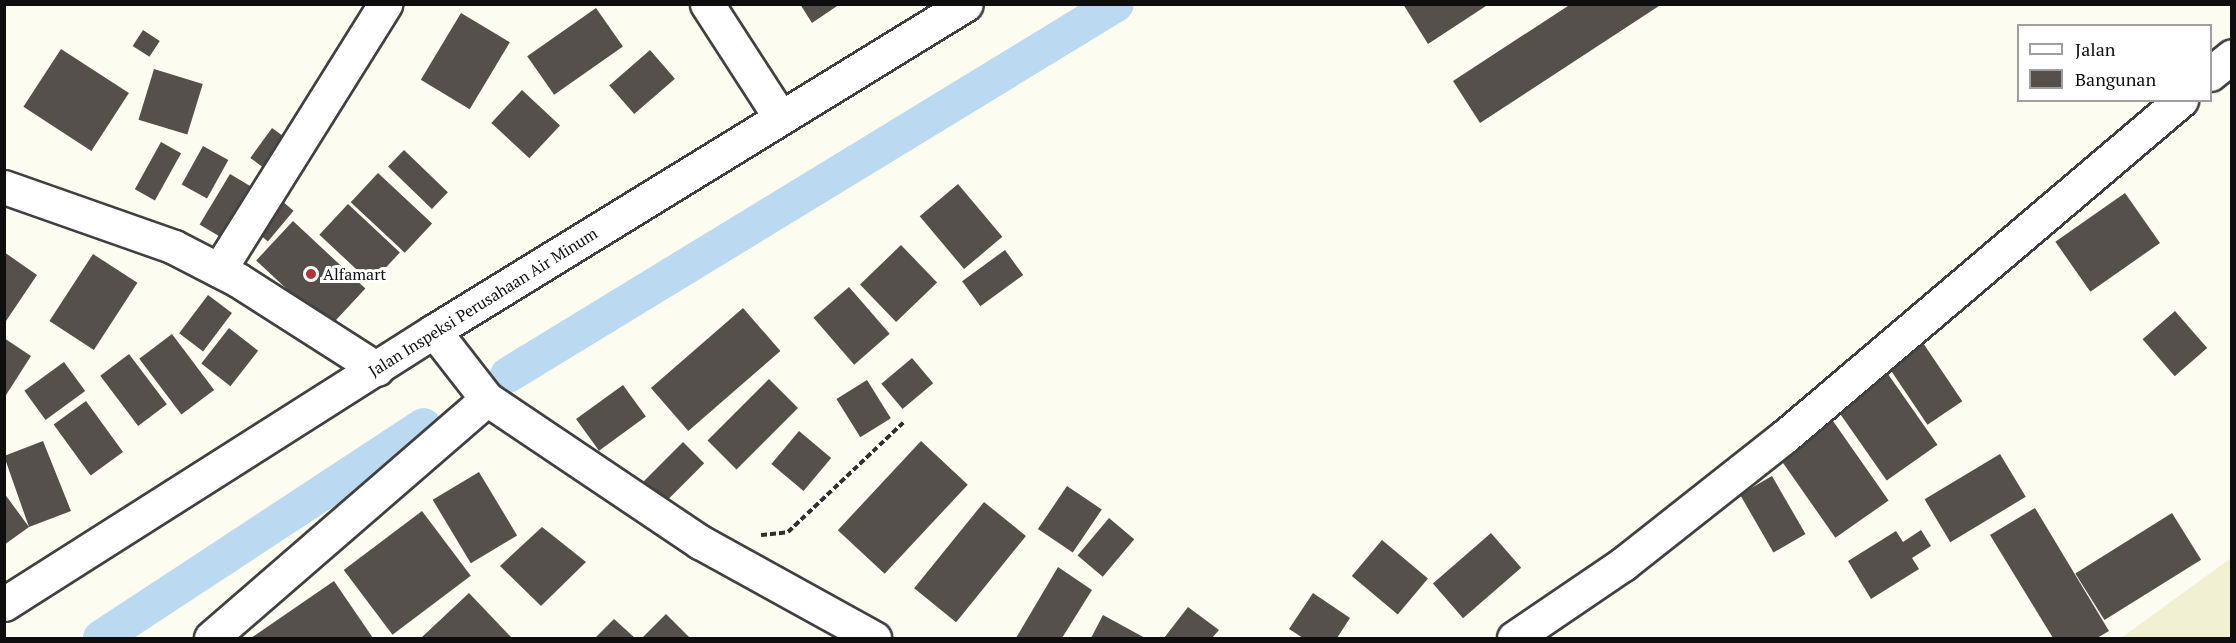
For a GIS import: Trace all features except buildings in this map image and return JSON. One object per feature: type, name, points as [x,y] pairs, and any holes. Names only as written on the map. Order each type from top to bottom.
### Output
[{"type":"street","points":[[219,270],[386,4]]},
{"type":"street","points":[[707,4],[780,117]]},
{"type":"street","name":"Jalan Inspeksi Perusahaan Air Minum","points":[[4,604],[434,331],[780,117],[931,13],[966,4]]},
{"type":"street","points":[[2212,73],[2232,56]]},
{"type":"street","points":[[1514,639],[1623,564],[1784,437],[2179,102]]},
{"type":"street","points":[[4,187],[174,247],[219,270],[377,369]]},
{"type":"street","points":[[434,331],[487,399],[700,542],[874,639]]},
{"type":"street","points":[[211,639],[487,399]]},
{"type":"path","points":[[755,536],[788,532],[904,422]]},
{"type":"green space","points":[[2231,558],[2231,638],[2121,638]]},
{"type":"waterway","points":[[508,375],[1116,4]]},
{"type":"waterway","points":[[101,638],[424,426]]},
{"type":"place","name":"Alfamart","points":[[311,274]]}]
